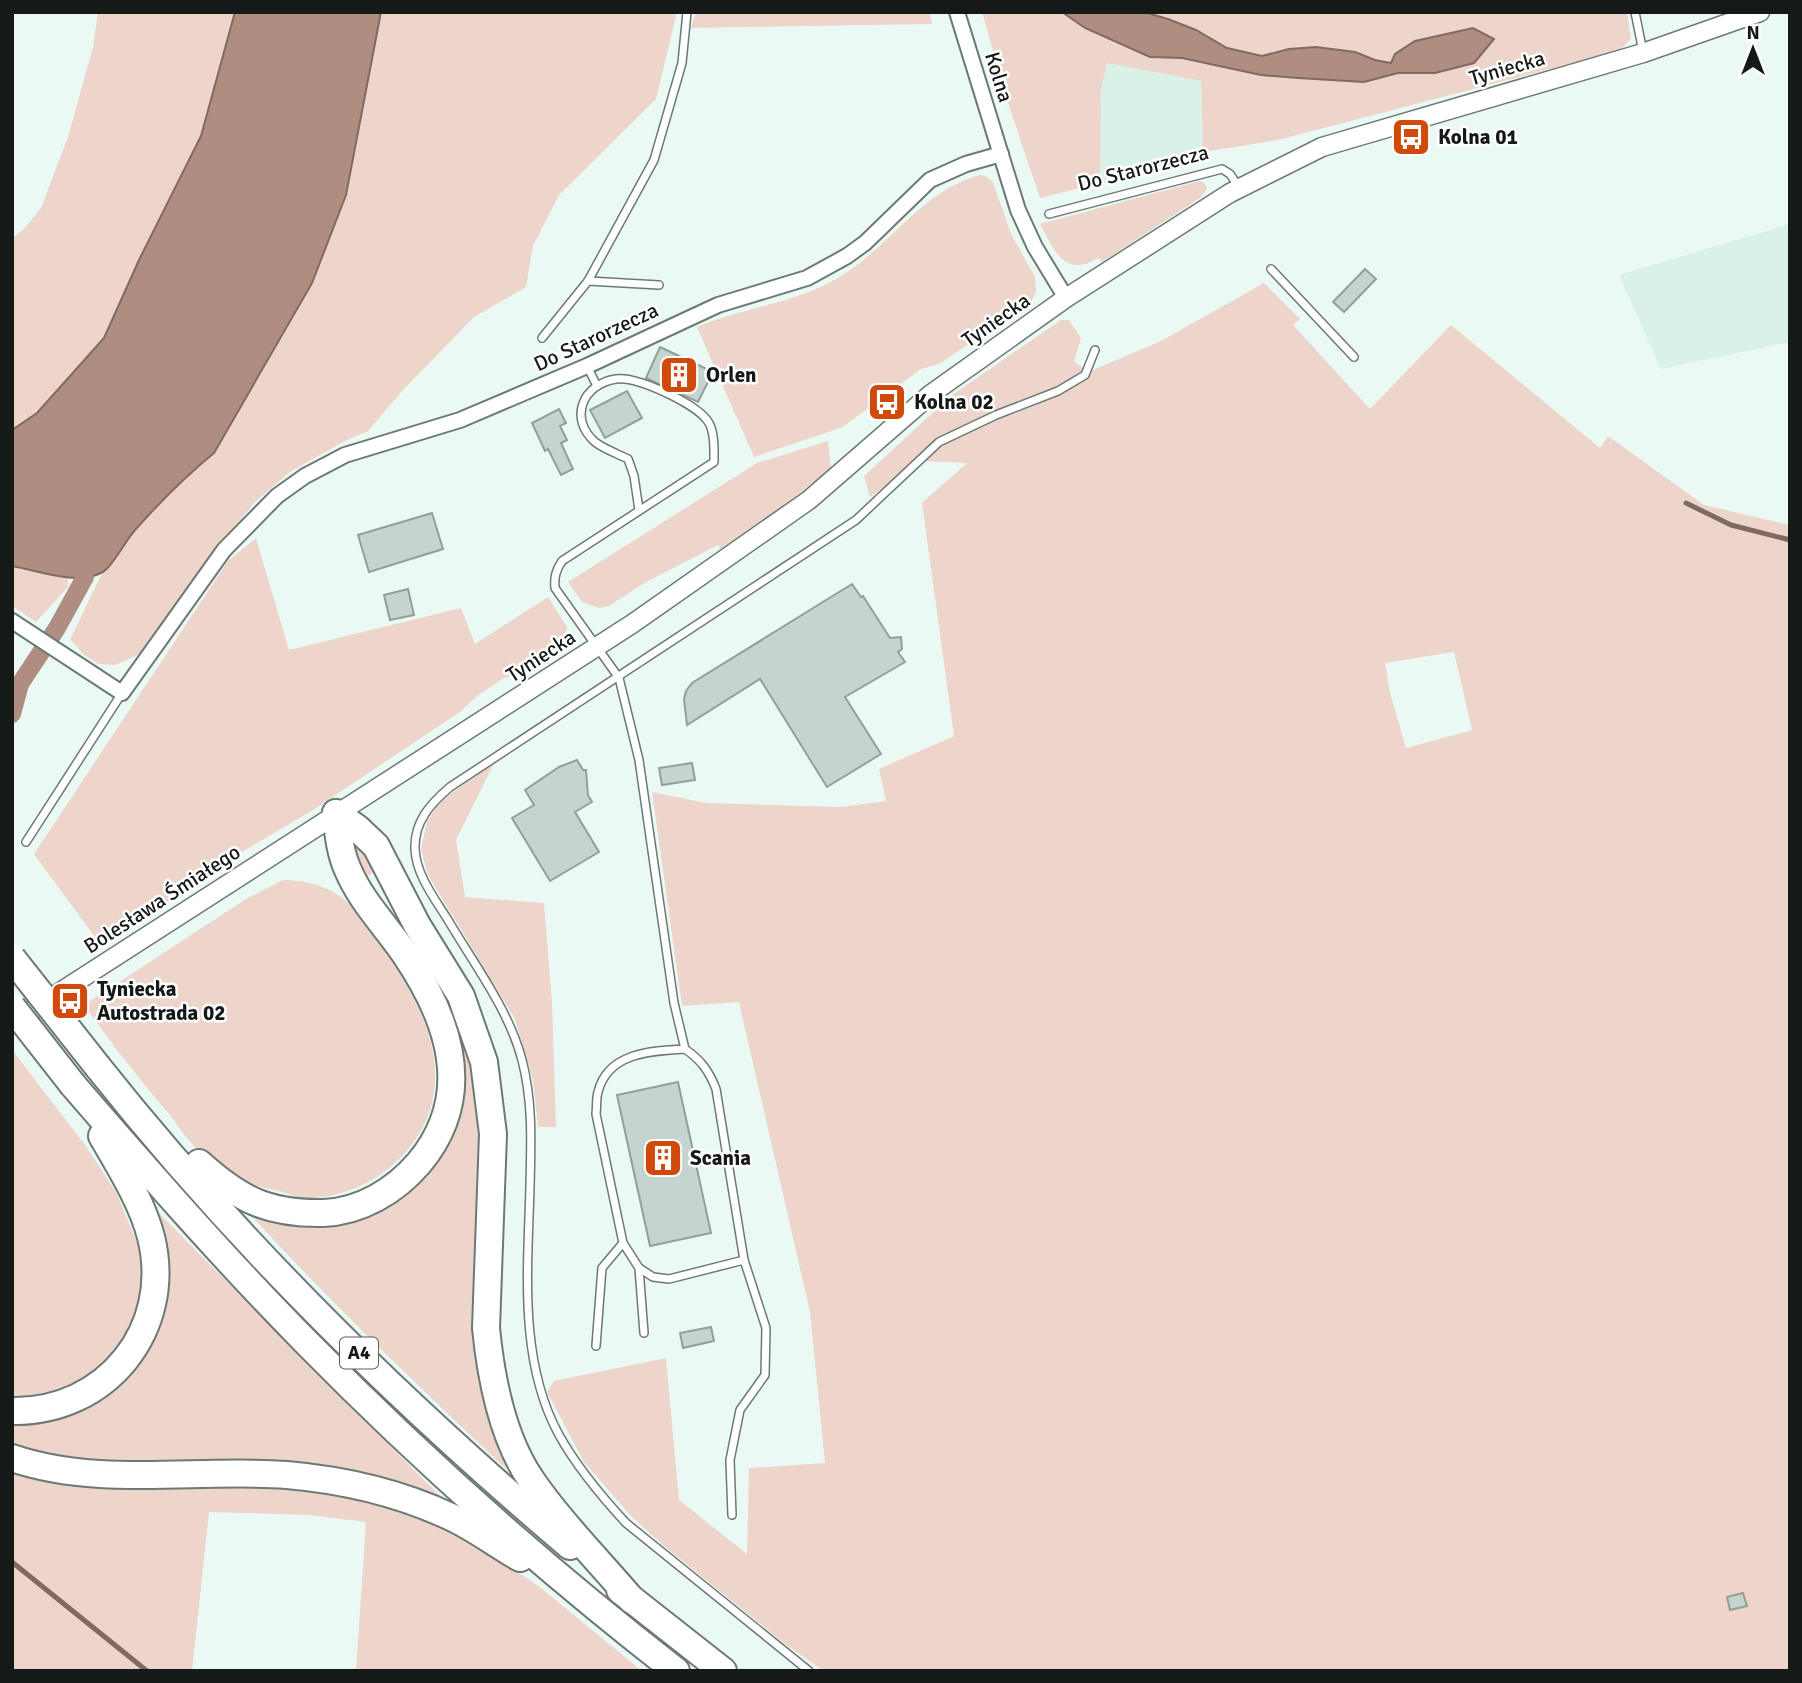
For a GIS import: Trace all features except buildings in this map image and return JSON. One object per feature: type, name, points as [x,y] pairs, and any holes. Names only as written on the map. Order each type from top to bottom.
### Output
[{"type":"highway","points":[[104,1074],[225,1187],[245,1199],[268,1207],[311,1213],[351,1209],[378,1197],[406,1178],[425,1156],[442,1125],[452,1089],[450,1052],[446,1032],[432,998],[357,888],[347,869],[336,813]]},
{"type":"highway","points":[[336,813],[376,846],[417,925],[461,996],[484,1062],[493,1134],[486,1328],[489,1359],[507,1428],[531,1479],[632,1600]]},
{"type":"highway","name":"A4","points":[[12,958],[104,1074],[242,1233],[332,1327],[477,1464],[632,1600],[723,1671]]},
{"type":"highway","name":"A4","points":[[12,1007],[73,1085],[180,1207],[309,1345],[460,1489],[583,1597],[676,1671]]},
{"type":"highway","points":[[12,1411],[54,1407],[97,1387],[131,1354],[144,1331],[154,1300],[156,1267],[151,1237],[119,1166],[73,1085]]},
{"type":"highway","points":[[12,1458],[54,1468],[86,1471],[151,1475],[286,1475],[376,1489],[454,1518],[583,1597]]},
{"type":"street","name":"Kolna","points":[[957,12],[1000,155]]},
{"type":"street","name":"Tyniecka","points":[[336,813],[597,647],[788,516],[931,394],[1066,298],[1239,188],[1322,147],[1643,52],[1760,12]]},
{"type":"street","points":[[1000,155],[1026,228],[1066,298]]},
{"type":"street","name":"Do Starorzecza","points":[[122,693],[224,550],[291,485],[345,456],[460,420],[587,366],[718,305],[807,278],[828,268],[865,243],[930,180],[966,164],[1000,155]]},
{"type":"street","points":[[12,621],[122,693]]},
{"type":"street","name":"Bolesława Śmiałego","points":[[12,1023],[336,813]]},
{"type":"lane","points":[[542,338],[588,281],[654,160],[682,63],[687,12]]},
{"type":"lane","points":[[1635,12],[1643,52]]},
{"type":"lane","name":"Do Starorzecza","points":[[1049,214],[1222,169],[1230,174],[1239,188]]},
{"type":"lane","points":[[1271,270],[1354,357]]},
{"type":"lane","points":[[588,281],[659,285]]},
{"type":"lane","points":[[809,1671],[626,1523],[588,1478],[558,1433],[539,1381],[529,1327],[531,1123],[525,1073],[505,1018],[426,884],[415,850],[416,834],[422,817],[434,800],[856,520],[939,442],[996,415],[1058,391],[1085,375],[1095,350]]},
{"type":"lane","points":[[587,366],[597,386]]},
{"type":"lane","points":[[639,510],[634,476],[628,459],[596,443],[586,432],[582,422],[581,407],[584,398],[597,386],[615,379],[632,379],[693,407],[709,421],[714,443],[714,462],[562,561],[555,575],[555,588],[619,678],[639,760],[674,1003],[685,1049]]},
{"type":"lane","points":[[26,842],[122,693]]},
{"type":"lane","points":[[732,1515],[730,1460],[740,1410],[765,1375],[766,1328],[744,1261],[716,1089],[705,1066],[685,1049],[644,1052],[623,1060],[606,1075],[598,1092],[596,1114],[623,1243],[630,1258],[653,1277],[669,1279],[744,1261]]},
{"type":"lane","points":[[596,1346],[602,1268],[623,1243]]},
{"type":"lane","points":[[639,1268],[644,1333]]},
{"type":"shaded area","points":[[98,12],[235,12],[201,136],[139,260],[104,338],[37,413],[12,430],[12,238],[24,229],[41,208],[68,137],[93,47]]},
{"type":"shaded area","points":[[235,12],[381,12],[346,195],[312,283],[214,453],[183,480],[132,533],[107,569],[93,576],[70,578],[12,566],[12,430],[37,413],[104,338],[139,260],[201,136]]},
{"type":"shaded area","points":[[381,12],[677,12],[656,99],[559,195],[533,246],[526,287],[474,317],[403,390],[368,431],[290,472],[255,502],[218,547],[144,652],[116,665],[99,664],[84,655],[70,639],[99,579],[140,523],[168,493],[214,453],[346,195]]},
{"type":"shaded area","points":[[696,12],[930,12],[932,24],[691,28]]},
{"type":"shaded area","points":[[982,12],[1627,12],[1631,39],[1619,51],[1278,140],[1203,152],[1201,81],[1107,63],[1101,89],[1100,183],[1040,198],[1008,103]]},
{"type":"shaded area","points":[[1062,12],[1144,12],[1196,30],[1227,48],[1262,56],[1289,49],[1316,47],[1355,52],[1391,63],[1395,54],[1415,41],[1473,28],[1494,39],[1474,63],[1435,73],[1398,73],[1364,82],[1298,78],[1261,75],[1182,58],[1150,57],[1085,28]]},
{"type":"shaded area","points":[[1107,63],[1201,81],[1203,152],[1100,183],[1101,89]]},
{"type":"shaded area","points":[[980,175],[993,182],[1011,234],[1035,277],[1036,292],[1030,303],[939,364],[921,369],[843,427],[754,457],[697,327],[822,287],[856,266],[941,193]]},
{"type":"shaded area","points":[[1200,181],[1207,189],[1200,198],[1102,262],[1098,258],[1086,264],[1068,263],[1056,251],[1040,224]]},
{"type":"shaded area","points":[[1790,224],[1790,342],[1661,369],[1619,275]]},
{"type":"shaded area","points":[[1264,283],[1300,319],[1293,325],[1370,409],[1451,325],[1600,448],[1608,436],[1704,505],[1790,525],[1790,1671],[824,1671],[785,1644],[631,1516],[584,1462],[547,1392],[554,1381],[666,1358],[679,1500],[747,1554],[749,1468],[825,1463],[810,1312],[739,1002],[682,1006],[652,792],[706,803],[841,807],[886,801],[879,769],[954,736],[922,503],[967,463],[921,461],[870,497],[864,476],[952,395],[1061,320],[1069,320],[1081,338],[1074,361],[1088,372],[1159,342]],"holes":[[[1454,652],[1472,730],[1406,748],[1390,693],[1385,663]]]},
{"type":"shaded area","points":[[828,441],[831,468],[782,507],[721,549],[718,545],[646,582],[609,606],[599,608],[582,602],[568,582],[757,463]]},
{"type":"shaded area","points":[[256,538],[289,650],[461,608],[475,644],[548,597],[567,627],[563,645],[528,672],[504,678],[477,696],[460,712],[310,812],[223,863],[120,936],[97,940],[34,854],[228,561]]},
{"type":"shaded area","points":[[12,566],[68,577],[68,587],[36,622],[12,606]]},
{"type":"shaded area","points":[[494,763],[456,840],[465,897],[544,903],[552,1002],[556,1127],[538,1127],[533,1080],[515,1019],[428,875],[421,850],[427,821],[436,808],[446,797]]},
{"type":"shaded area","points":[[353,843],[363,847],[375,871],[365,878],[352,854]]},
{"type":"shaded area","points":[[283,880],[318,885],[332,891],[366,921],[419,1009],[434,1056],[433,1098],[425,1122],[413,1143],[396,1162],[376,1177],[354,1189],[329,1196],[304,1198],[251,1185],[227,1173],[203,1155],[189,1141],[84,1005],[246,899]]},
{"type":"shaded area","points":[[399,922],[446,998],[473,1061],[483,1160],[477,1227],[515,1474],[504,1467],[373,1342],[248,1212],[389,1201],[460,1096],[401,935]]},
{"type":"shaded area","points":[[13,1051],[85,1145],[116,1192],[144,1259],[140,1308],[126,1342],[106,1364],[80,1385],[57,1394],[12,1399]]},
{"type":"shaded area","points":[[147,1201],[448,1504],[153,1464],[67,1458],[12,1448],[12,1420],[139,1357]]},
{"type":"shaded area","points":[[12,1468],[308,1485],[389,1502],[451,1526],[541,1588],[642,1671],[356,1671],[366,1522],[310,1515],[209,1512],[192,1671],[12,1671]]},
{"type":"waterway","points":[[1686,503],[1731,525],[1790,540]]},
{"type":"waterway","points":[[12,714],[20,684],[57,628],[85,577]]},
{"type":"waterway","points":[[12,1562],[147,1671]]},
{"type":"place","name":"Kolna 01","points":[[1411,137]]},
{"type":"place","name":"Orlen","points":[[679,375]]},
{"type":"place","name":"Kolna 02","points":[[887,402]]},
{"type":"place","name":"Tyniecka Autostrada 02","points":[[70,1001]]},
{"type":"place","name":"Scania","points":[[663,1158]]}]
